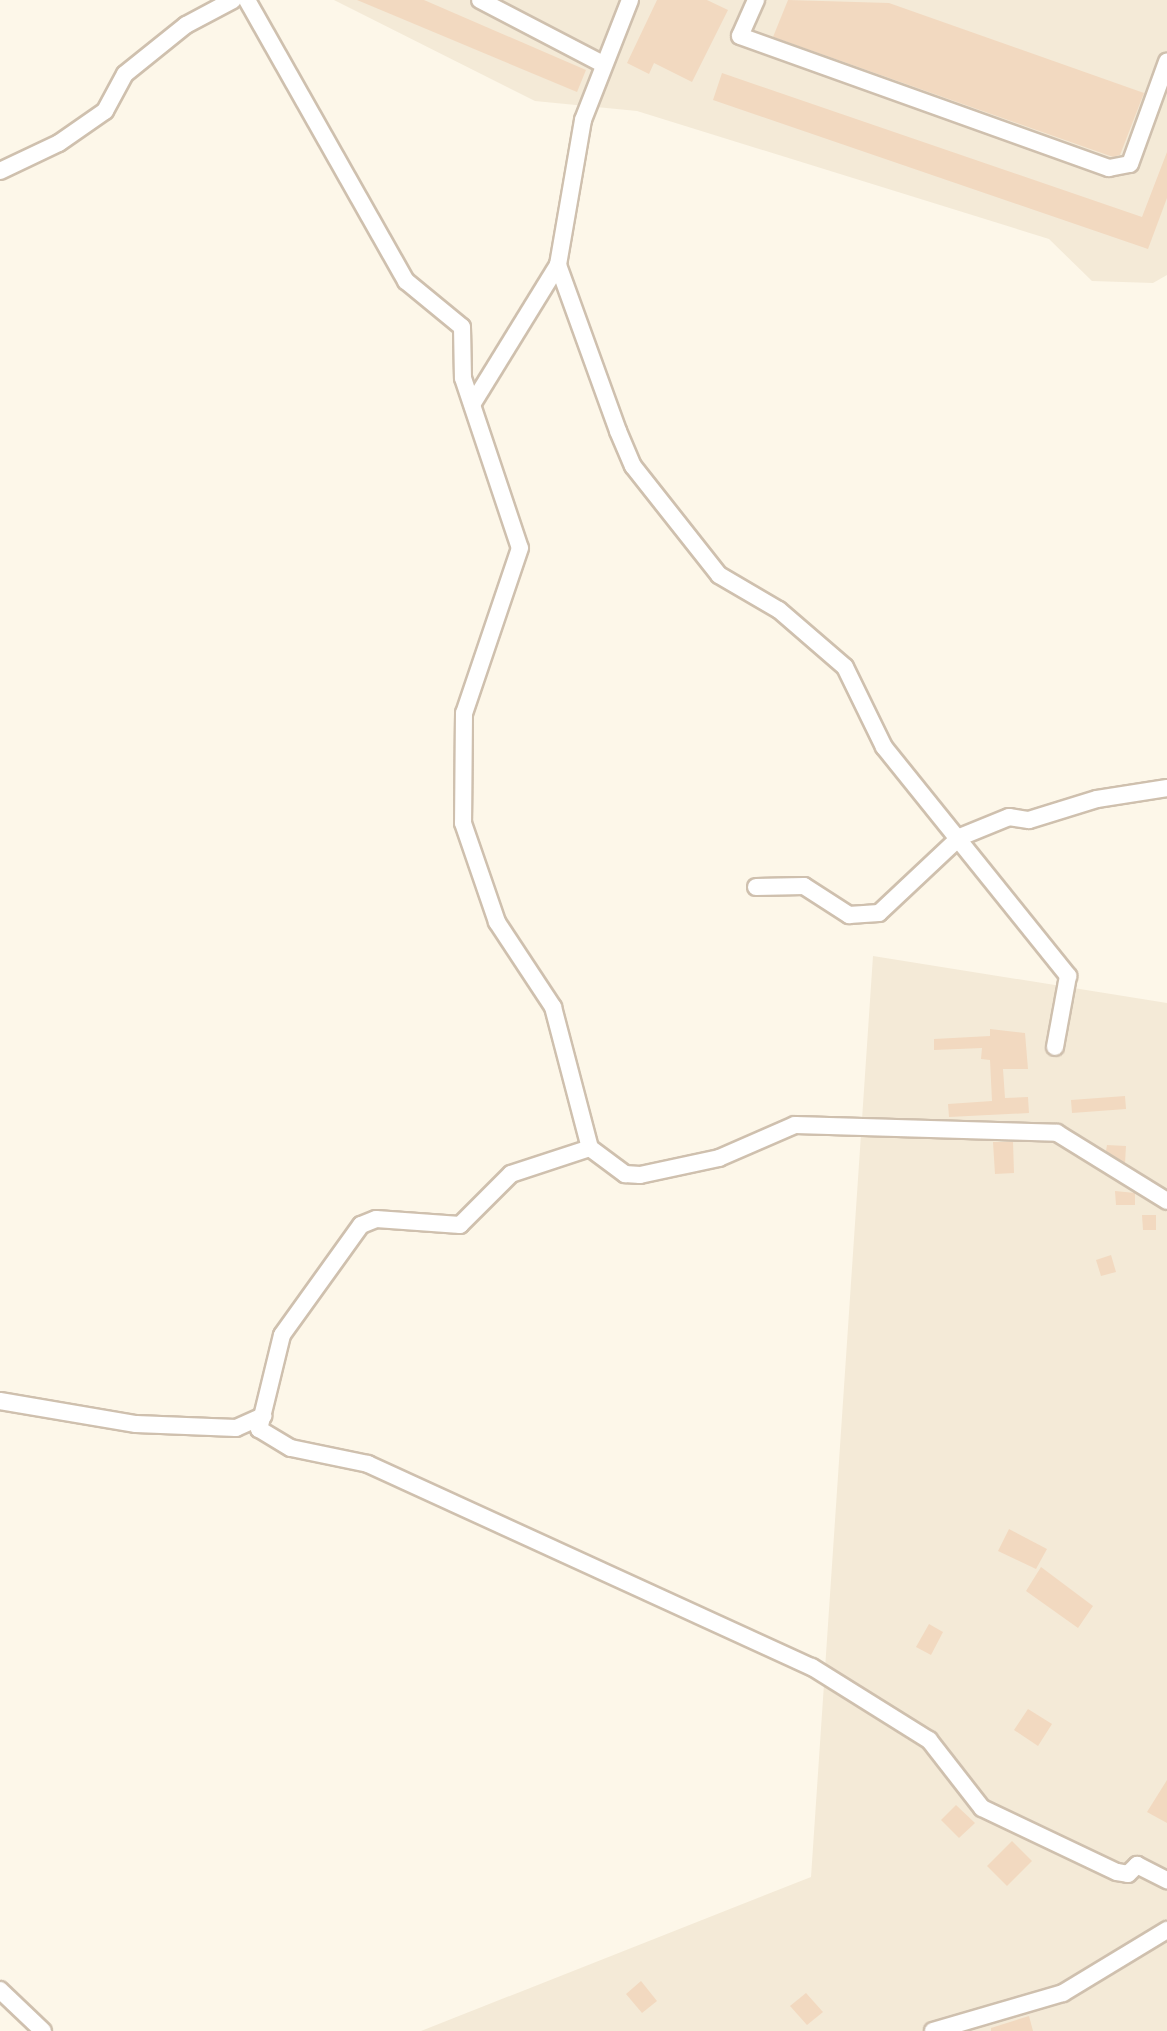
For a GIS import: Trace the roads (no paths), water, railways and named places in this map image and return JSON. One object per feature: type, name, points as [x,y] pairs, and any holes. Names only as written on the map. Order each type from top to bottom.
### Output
[{"type":"street","points":[[0,171],[59,143],[105,111],[125,74],[186,25],[233,0]]},
{"type":"street","points":[[247,0],[406,281],[461,327],[463,378],[520,548],[464,713],[463,823],[497,922],[553,1007],[590,1148],[625,1174],[640,1175],[719,1158],[795,1125],[1057,1133],[1167,1201]]},
{"type":"street","points":[[480,0],[505,5],[601,63]]},
{"type":"street","points":[[472,403],[558,265],[571,174],[601,63],[630,0]]},
{"type":"street","points":[[756,0],[740,36],[1108,169],[1130,164],[1167,62]]},
{"type":"street","points":[[558,265],[633,466],[719,575],[779,610],[845,667],[884,747],[960,837],[1068,976],[1055,1047]]},
{"type":"street","points":[[756,887],[794,884],[849,915],[879,913],[960,837],[1009,817],[1030,820],[1097,799],[1167,788]]},
{"type":"street","points":[[590,1148],[511,1174],[460,1225],[376,1219],[361,1225],[282,1335],[260,1429],[272,1441],[368,1464],[812,1667],[929,1740],[982,1808],[1117,1872],[1128,1874],[1137,1865],[1167,1880]]},
{"type":"street","points":[[0,1401],[136,1424],[236,1428],[262,1416]]},
{"type":"street","points":[[933,2031],[1063,1993],[1167,1930]]},
{"type":"street","points":[[0,1990],[43,2031]]}]
